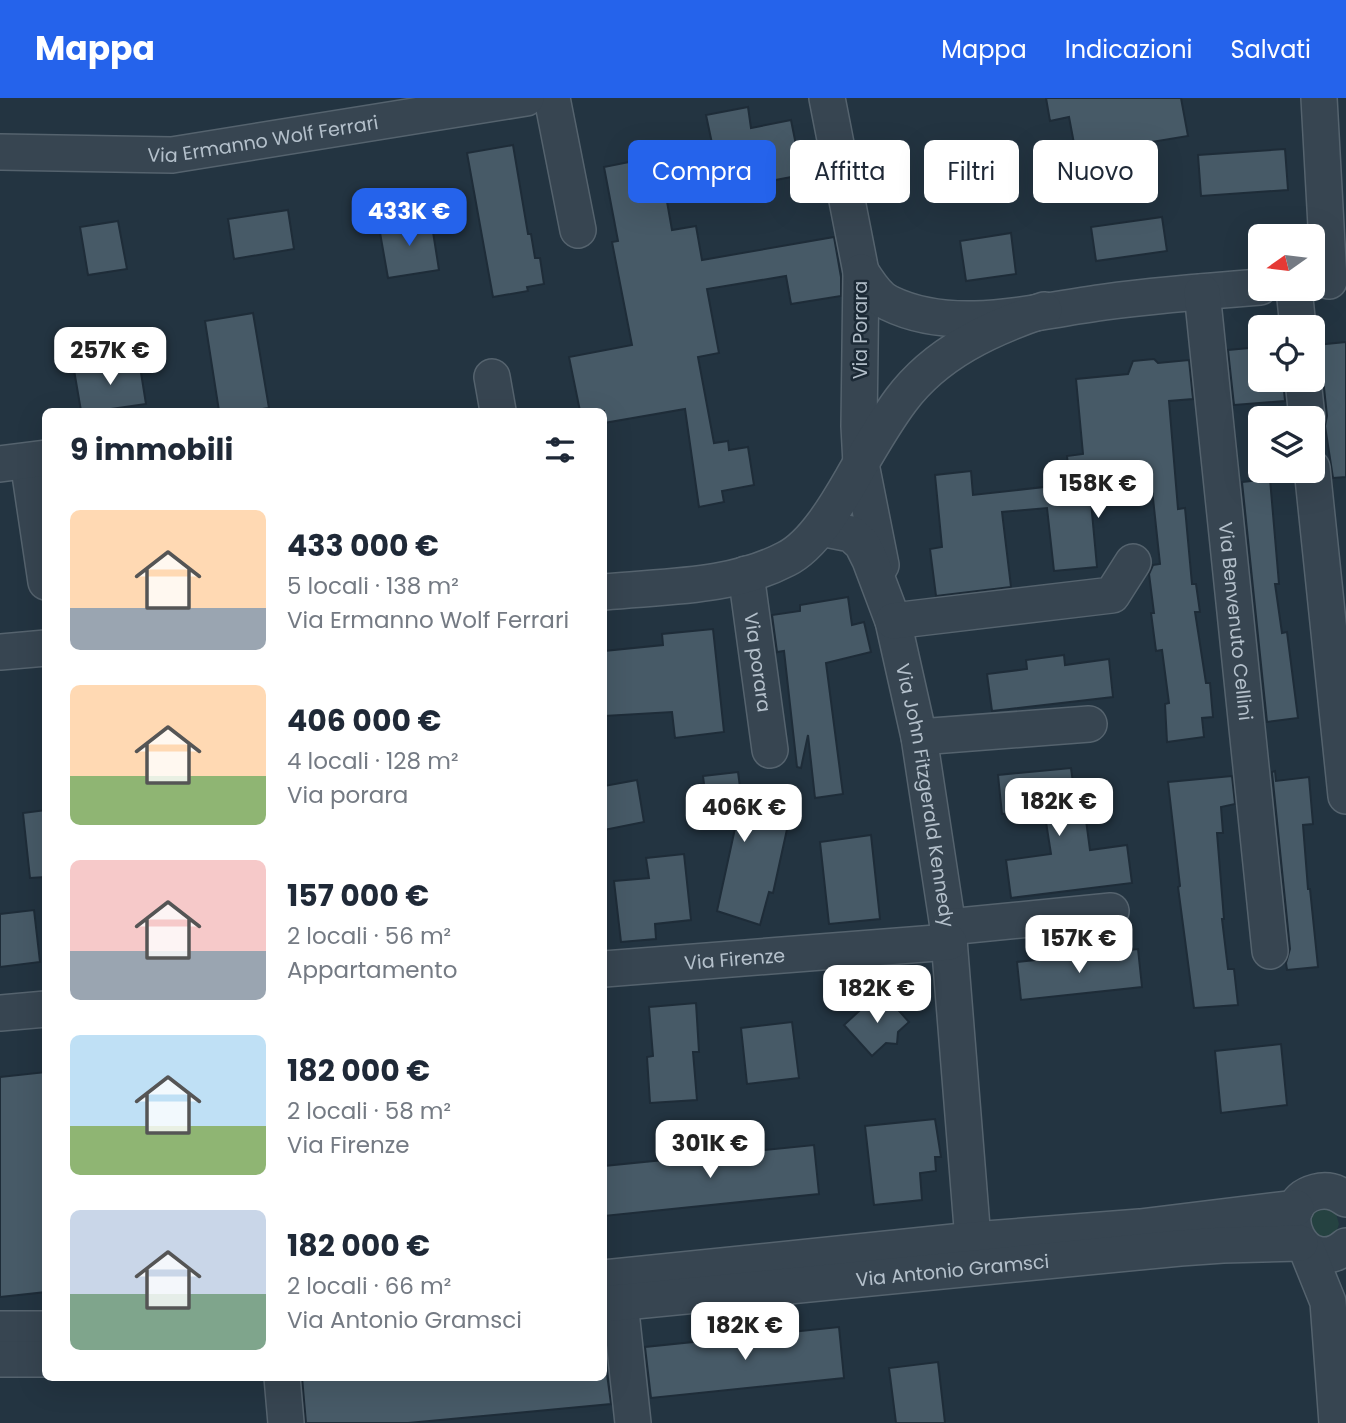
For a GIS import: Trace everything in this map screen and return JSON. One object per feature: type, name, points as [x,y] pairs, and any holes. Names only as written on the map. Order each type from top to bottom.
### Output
[{"type":"street","name":"Via Ermanno Wolf Ferrari","points":[[0,152],[172,155],[526,98]]},
{"type":"street","points":[[552,98],[578,230]]},
{"type":"street","points":[[827,98],[861,272]]},
{"type":"street","points":[[1319,98],[1329,281]]},
{"type":"street","name":"Via Porara","points":[[861,272],[875,293],[888,303],[922,314],[968,321],[1248,288]]},
{"type":"street","name":"Via Porara","points":[[861,272],[861,464]]},
{"type":"street","name":"Via Benvenuto Cellini","points":[[1202,292],[1270,951]]},
{"type":"street","name":"Via Porara","points":[[607,592],[729,580],[788,558],[821,528],[901,399],[925,374],[957,349],[986,332],[1044,310]]},
{"type":"street","points":[[492,377],[497,408]]},
{"type":"street","points":[[25,461],[42,559]]},
{"type":"street","name":"Via John Fitzgerald Kennedy","points":[[861,464],[890,614],[919,737],[949,934],[973,1240]]},
{"type":"street","points":[[1314,483],[1346,796]]},
{"type":"street","name":"Via John Fitzgerald Kennedy","points":[[821,528],[851,534],[862,544],[890,614]]},
{"type":"street","points":[[890,614],[1112,595],[1133,562]]},
{"type":"street","name":"Via porara","points":[[746,574],[770,750]]},
{"type":"street","points":[[0,652],[42,648]]},
{"type":"street","points":[[919,737],[1089,724]]},
{"type":"street","name":"Via Firenze","points":[[607,969],[949,934],[1111,911]]},
{"type":"street","points":[[0,1013],[42,1009]]},
{"type":"street","points":[[1337,1423],[1328,1302],[1293,1226],[1296,1208],[1310,1194],[1330,1191],[1346,1199]]},
{"type":"street","name":"Via Antonio Gramsci","points":[[609,1295],[973,1240],[1140,1227],[1296,1208]]},
{"type":"street","name":"Via Antonio Gramsci","points":[[609,1295],[1223,1245],[1303,1246],[1325,1254],[1344,1248]]},
{"type":"street","points":[[1328,1302],[1344,1248]]},
{"type":"street","points":[[609,1295],[633,1423]]},
{"type":"street","points":[[0,1329],[42,1329]]},
{"type":"street","points":[[0,1359],[42,1359]]},
{"type":"street","points":[[282,1381],[286,1423]]},
{"type":"green space","points":[[1317,1206],[1335,1210],[1339,1224],[1337,1230],[1327,1239],[1315,1238],[1307,1214]]},
{"type":"building","points":[[1046,98],[1181,98],[1188,136],[1158,141],[1073,140],[1069,117],[1050,121]]},
{"type":"building","points":[[748,107],[751,128],[791,120],[795,140],[790,140],[790,177],[776,180],[776,140],[711,140],[706,115]]},
{"type":"building","points":[[513,145],[528,234],[531,234],[535,258],[540,258],[544,284],[527,287],[528,291],[493,297],[467,153]]},
{"type":"building","points":[[1285,149],[1288,190],[1201,196],[1198,155]]},
{"type":"building","points":[[628,162],[628,203],[667,203],[672,230],[696,226],[702,260],[834,237],[841,277],[841,296],[791,304],[786,276],[707,289],[719,353],[698,357],[714,443],[728,441],[729,450],[748,447],[754,485],[722,491],[724,502],[699,507],[685,409],[607,422],[607,408],[579,408],[569,357],[632,345],[612,242],[618,241],[604,167]]},
{"type":"building","points":[[288,210],[294,249],[234,259],[228,219]]},
{"type":"building","points":[[1162,217],[1167,251],[1096,261],[1091,227]]},
{"type":"building","points":[[431,219],[439,270],[388,278],[379,227]]},
{"type":"building","points":[[118,221],[127,269],[88,275],[80,227]]},
{"type":"building","points":[[1011,233],[1016,274],[966,281],[960,241]]},
{"type":"building","points":[[253,313],[269,408],[219,408],[205,321]]},
{"type":"building","points":[[1346,342],[1346,477],[1333,478],[1325,426],[1325,344]]},
{"type":"building","points":[[1248,348],[1248,392],[1284,392],[1285,401],[1234,405],[1228,350]]},
{"type":"building","points":[[1154,359],[1158,363],[1189,360],[1193,399],[1169,401],[1178,509],[1185,508],[1192,584],[1196,584],[1200,612],[1195,612],[1206,683],[1210,683],[1213,717],[1202,718],[1204,737],[1167,742],[1165,704],[1169,703],[1162,650],[1156,651],[1151,613],[1154,613],[1149,574],[1153,565],[1160,564],[1150,486],[1090,491],[1097,567],[1054,571],[1047,508],[1002,512],[1011,587],[936,596],[930,549],[942,547],[935,475],[971,471],[973,495],[1070,484],[1067,456],[1083,454],[1076,379],[1128,374],[1133,361]]},
{"type":"building","points":[[139,360],[146,404],[118,408],[80,408],[74,370]]},
{"type":"building","points":[[1242,482],[1270,483],[1279,584],[1275,584],[1282,633],[1287,632],[1298,718],[1267,722]]},
{"type":"building","points":[[848,597],[852,625],[864,622],[871,652],[826,663],[843,794],[815,798],[808,735],[801,768],[797,767],[784,651],[777,652],[772,615],[800,611],[800,605]]},
{"type":"building","points":[[713,629],[724,732],[675,738],[672,712],[607,716],[607,651],[663,645],[662,634]]},
{"type":"building","points":[[1064,655],[1065,665],[1109,659],[1113,697],[992,711],[987,674],[1027,669],[1026,660]]},
{"type":"building","points":[[1071,768],[1074,790],[1082,790],[1090,850],[1127,845],[1132,883],[1011,898],[1006,860],[1051,854],[1044,809],[1002,814],[998,775]]},
{"type":"building","points":[[1275,771],[1276,781],[1309,777],[1313,824],[1303,825],[1318,967],[1287,970],[1290,949],[1272,772]]},
{"type":"building","points":[[738,772],[742,802],[746,801],[747,810],[793,802],[773,893],[769,892],[760,925],[717,911],[736,824],[697,828],[695,785],[704,784],[703,776]]},
{"type":"building","points":[[1232,776],[1235,804],[1221,807],[1223,833],[1217,833],[1228,969],[1234,969],[1238,1005],[1194,1008],[1168,782]]},
{"type":"building","points":[[637,780],[644,822],[607,829],[607,785]]},
{"type":"building","points":[[42,811],[42,877],[30,878],[23,813]]},
{"type":"building","points":[[871,835],[880,919],[829,924],[820,842]]},
{"type":"building","points":[[684,854],[691,920],[655,924],[656,939],[621,942],[614,881],[649,878],[646,858]]},
{"type":"building","points":[[34,910],[40,962],[0,967],[0,914]]},
{"type":"building","points":[[1138,949],[1142,987],[1021,1000],[1017,962]]},
{"type":"building","points":[[884,994],[909,1022],[898,1032],[897,1044],[886,1043],[872,1056],[844,1025],[871,1000],[874,1004]]},
{"type":"building","points":[[696,1003],[699,1052],[693,1052],[697,1100],[650,1103],[647,1057],[653,1056],[649,1007]]},
{"type":"building","points":[[792,1022],[799,1078],[747,1084],[741,1028]]},
{"type":"building","points":[[1281,1044],[1287,1105],[1221,1113],[1215,1051]]},
{"type":"building","points":[[42,1072],[42,1292],[0,1297],[0,1077]]},
{"type":"building","points":[[935,1119],[941,1157],[935,1157],[936,1171],[920,1173],[922,1200],[874,1205],[865,1126]]},
{"type":"building","points":[[814,1145],[819,1194],[607,1216],[607,1166]]},
{"type":"building","points":[[839,1327],[844,1378],[651,1398],[645,1347]]},
{"type":"building","points":[[938,1362],[945,1423],[896,1423],[889,1368]]},
{"type":"building","points":[[607,1374],[611,1404],[408,1423],[306,1423],[302,1381],[607,1381]]}]
